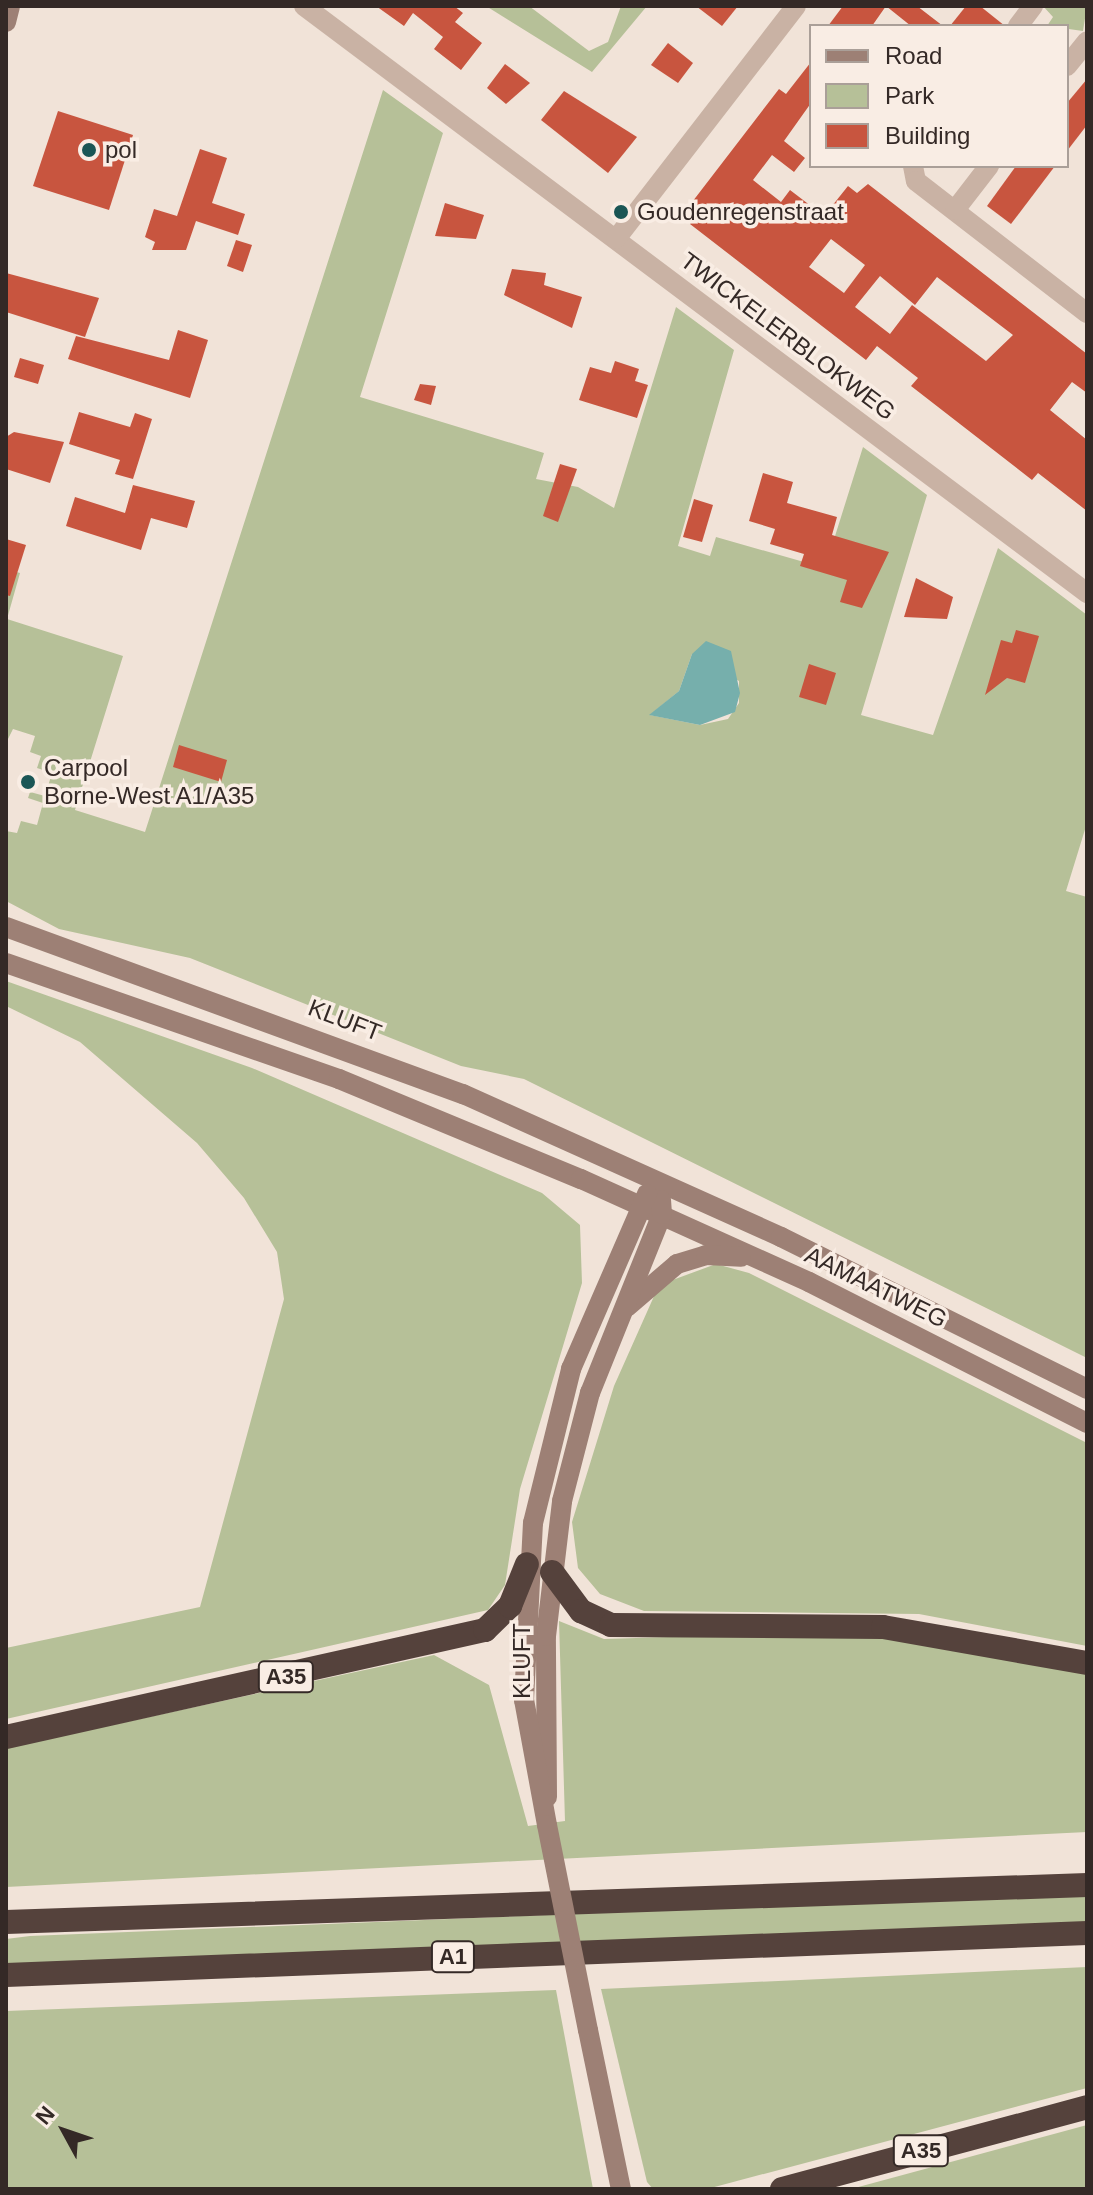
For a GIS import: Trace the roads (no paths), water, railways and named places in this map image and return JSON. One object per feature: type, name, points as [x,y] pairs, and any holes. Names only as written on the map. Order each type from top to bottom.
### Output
[{"type":"highway","name":"A35","points":[[6,1737],[485,1630],[510,1606],[527,1564]]},
{"type":"highway","points":[[552,1572],[581,1611],[620,1626],[883,1627],[1087,1663]]},
{"type":"highway","points":[[1041,1886],[1087,1876]]},
{"type":"highway","name":"A1","points":[[6,1922],[1087,1885]]},
{"type":"highway","name":"A1","points":[[6,1975],[1087,1933]]},
{"type":"highway","name":"A35","points":[[782,2189],[1087,2107]]},
{"type":"main road","points":[[6,22],[10,6]]},
{"type":"main road","name":"KLUFT","points":[[6,927],[351,1050],[660,1180]]},
{"type":"main road","points":[[6,963],[339,1079],[639,1203]]},
{"type":"main road","name":"KLUFT","points":[[621,2189],[524,1700],[527,1564],[555,1421],[639,1203],[660,1180]]},
{"type":"main road","name":"KLUFT","points":[[547,1825],[552,1572],[582,1419],[619,1316],[662,1214],[660,1180]]},
{"type":"main road","name":"AAMAATWEG","points":[[660,1180],[1087,1389]]},
{"type":"main road","name":"AAMAATWEG","points":[[639,1203],[1087,1423]]},
{"type":"main road","points":[[619,1316],[660,1275],[693,1257],[758,1259]]},
{"type":"street","name":"TWICKELERBLOKWEG","points":[[304,6],[1087,593]]},
{"type":"street","points":[[616,239],[796,6]]},
{"type":"street","points":[[1020,24],[1033,6]]},
{"type":"street","points":[[1069,64],[1087,41]]},
{"type":"street","points":[[913,168],[916,181],[1087,313]]},
{"type":"street","points":[[955,210],[987,168]]},
{"type":"water","points":[[706,641],[731,651],[740,693],[735,712],[700,725],[649,715],[679,691],[692,654]]},
{"type":"place","name":"pol","points":[[89,150]]},
{"type":"place","name":"Goudenregenstraat","points":[[621,212]]},
{"type":"place","name":"Carpool Borne-West A1/A35","points":[[28,782]]}]
